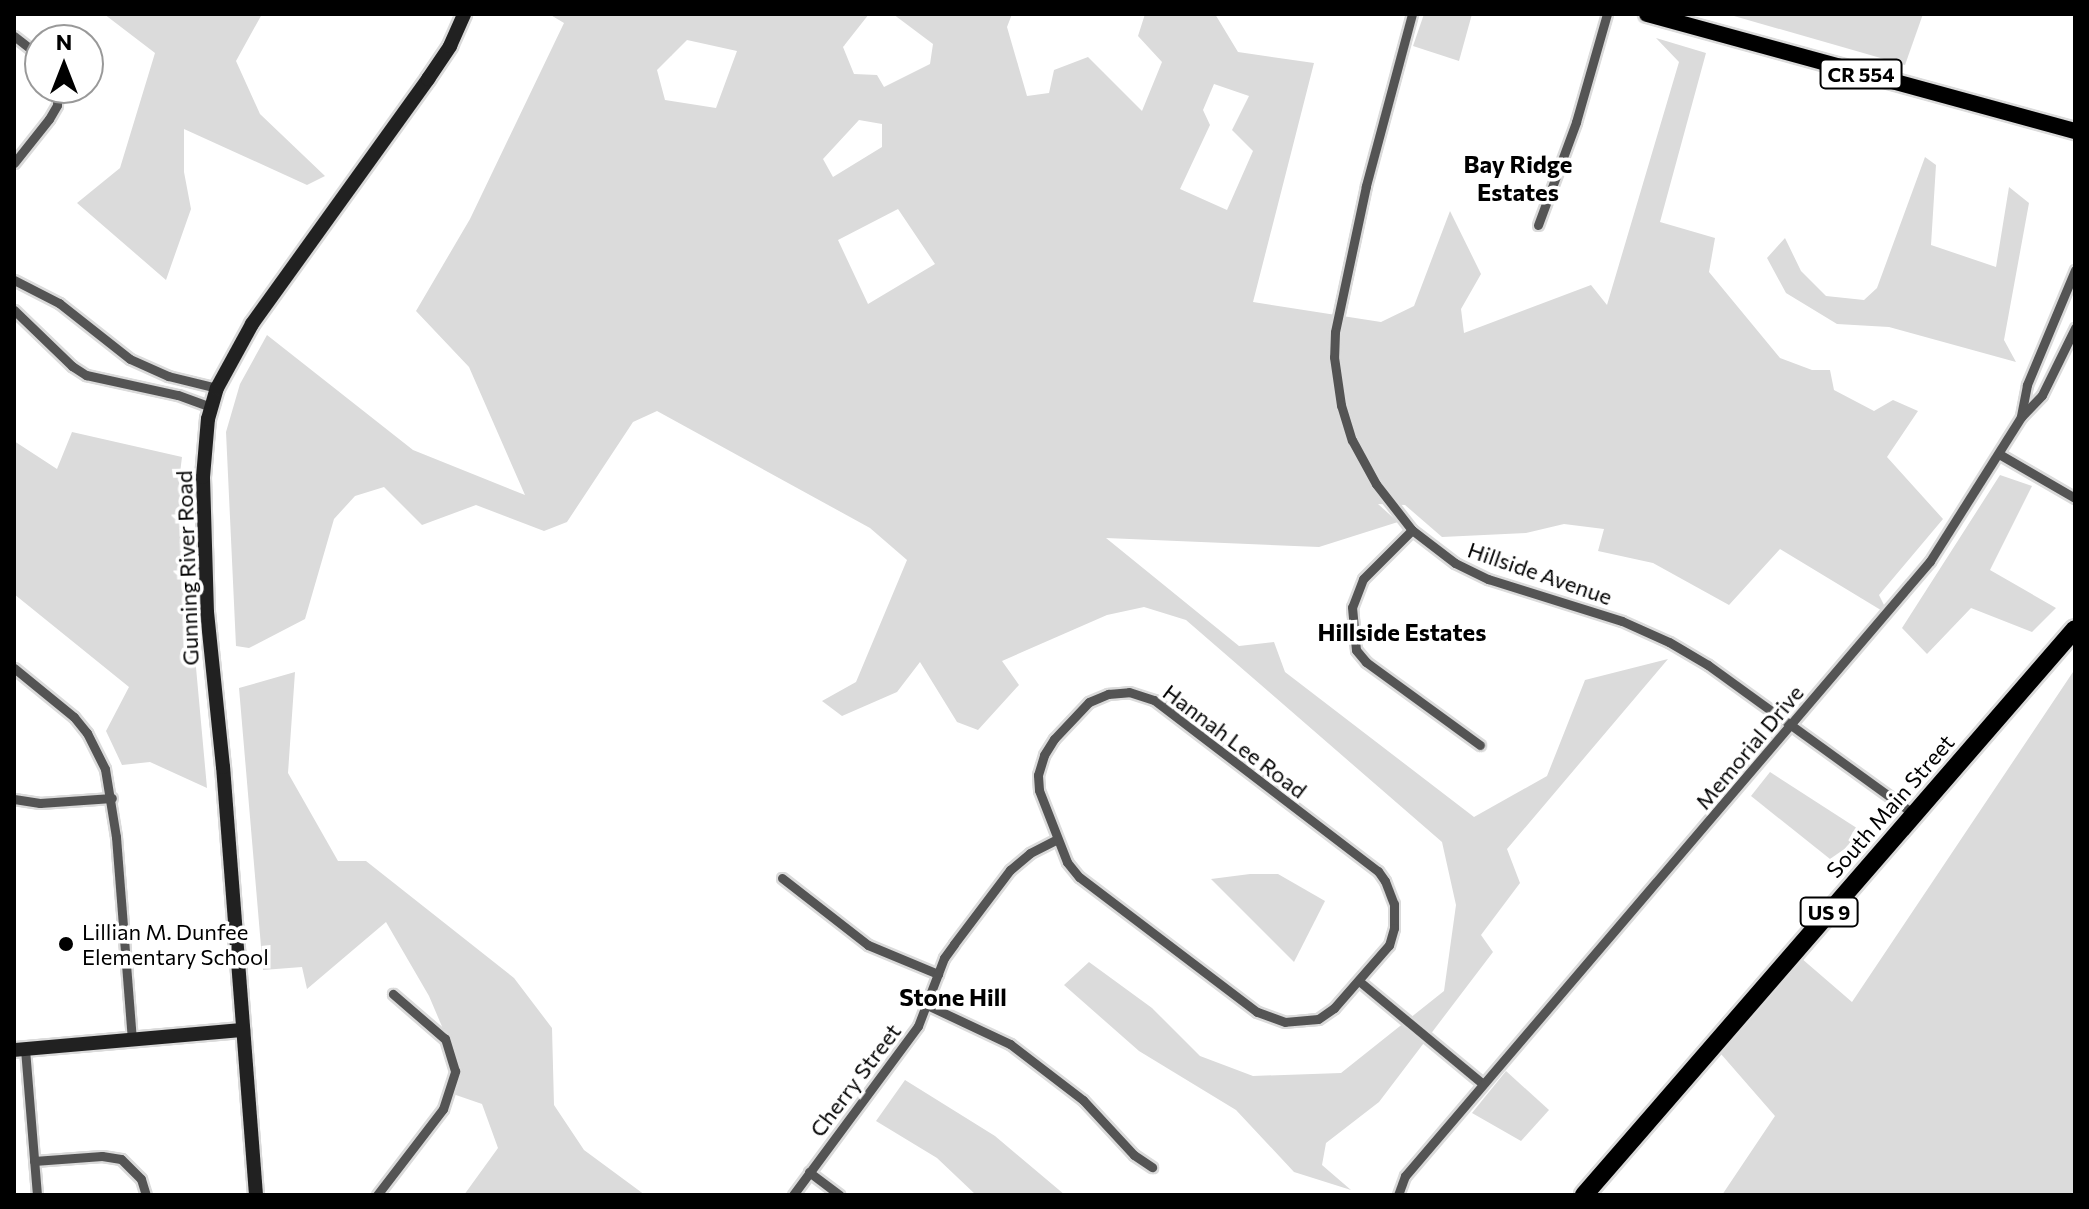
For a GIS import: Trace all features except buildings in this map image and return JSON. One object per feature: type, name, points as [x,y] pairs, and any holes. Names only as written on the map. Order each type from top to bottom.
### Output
[{"type":"highway","name":"South Main Street","points":[[1584,1195],[2075,629]]},
{"type":"main road","name":"CR 554","points":[[1647,14],[2075,131]]},
{"type":"street","name":"Gunning River Road","points":[[256,1195],[223,767],[207,613],[203,477],[211,407],[217,388],[252,324],[433,72],[464,14]]},
{"type":"street","name":"Hillside Avenue","points":[[1412,14],[1344,280],[1334,357],[1341,405],[1352,440],[1376,484],[1412,530],[1455,563],[1488,579],[1622,621],[1669,642],[1708,665],[1914,814]]},
{"type":"street","points":[[1538,225],[1576,122],[1607,14]]},
{"type":"street","points":[[14,163],[57,104]]},
{"type":"street","name":"Memorial Drive","points":[[2021,417],[2035,367],[2075,270]]},
{"type":"street","points":[[14,280],[59,303],[130,359],[168,376],[217,388]]},
{"type":"street","points":[[14,310],[72,366],[86,375],[178,395],[211,407]]},
{"type":"street","name":"Memorial Drive","points":[[1398,1195],[1405,1176],[1930,561],[2021,417],[2042,395],[2075,328]]},
{"type":"street","points":[[2035,367],[2052,376]]},
{"type":"street","points":[[1999,454],[2075,498]]},
{"type":"street","points":[[1412,530],[1363,579],[1352,607],[1356,650],[1366,662],[1480,745]]},
{"type":"street","points":[[14,668],[62,706],[87,733],[105,769],[112,798],[132,1039]]},
{"type":"street","name":"Hannah Lee Road","points":[[1129,692],[1154,700],[1378,871],[1391,892],[1394,928],[1389,945],[1359,981],[1334,1008],[1318,1019],[1302,1022],[1272,1019],[1257,1012],[1079,877],[1057,839],[1039,790],[1038,775],[1044,755],[1054,739],[1089,702],[1108,694],[1129,692]]},
{"type":"street","points":[[14,799],[40,803],[112,798]]},
{"type":"street","name":"Cherry Street","points":[[793,1195],[909,1038],[927,1005],[944,958],[1010,870],[1030,853],[1057,839]]},
{"type":"street","points":[[782,878],[868,945],[938,974]]},
{"type":"street","points":[[1359,981],[1483,1084]]},
{"type":"street","points":[[377,1195],[443,1109],[455,1071],[445,1039],[393,994]]},
{"type":"street","points":[[927,1005],[1010,1044],[1083,1100],[1134,1155],[1152,1167]]},
{"type":"street","points":[[37,1195],[20,1049],[243,1030]]},
{"type":"street","points":[[34,1161],[102,1156],[121,1159],[141,1179],[146,1195]]},
{"type":"street","points":[[809,1172],[839,1195]]},
{"type":"shaded area","points":[[104,14],[262,14],[236,61],[260,114],[325,176],[307,185],[184,129],[184,172],[191,209],[166,280],[77,203],[120,168],[155,53]]},
{"type":"shaded area","points":[[549,14],[869,14],[843,47],[854,74],[877,75],[884,87],[930,64],[933,44],[893,14],[1012,14],[1007,27],[1027,96],[1049,93],[1054,70],[1088,57],[1142,111],[1162,62],[1138,36],[1145,14],[1215,14],[1238,52],[1314,63],[1253,302],[1381,322],[1414,306],[1450,211],[1481,274],[1461,309],[1464,333],[1591,285],[1607,305],[1679,62],[1656,38],[1706,53],[1660,222],[1715,238],[1709,272],[1780,358],[1812,370],[1830,370],[1834,390],[1874,411],[1893,400],[1918,411],[1887,457],[1943,519],[1879,595],[1889,615],[1780,549],[1729,605],[1653,563],[1598,551],[1604,529],[1564,524],[1526,533],[1442,537],[1405,505],[1378,504],[1398,522],[1319,547],[1106,538],[1239,646],[1274,642],[1285,672],[1474,817],[1547,776],[1585,680],[1668,659],[1507,849],[1520,883],[1481,935],[1493,952],[1379,1102],[1326,1143],[1322,1165],[1351,1190],[1294,1172],[1236,1110],[1139,1051],[1064,985],[1089,962],[1152,1008],[1200,1056],[1253,1076],[1341,1073],[1444,991],[1456,905],[1442,842],[1186,620],[1144,607],[1107,615],[1002,661],[1019,685],[978,730],[957,722],[920,662],[897,692],[842,716],[822,701],[856,682],[907,560],[870,528],[657,411],[633,422],[567,522],[544,531],[476,505],[422,525],[384,487],[355,496],[334,519],[305,619],[249,648],[236,646],[226,432],[240,384],[267,335],[413,450],[525,495],[469,367],[416,311],[470,219],[564,23]],"holes":[[[687,40],[737,51],[716,108],[665,100],[657,70]],[[1214,84],[1249,96],[1232,130],[1253,151],[1227,210],[1180,189],[1210,125],[1203,110]],[[859,120],[882,124],[882,147],[833,177],[823,159]],[[898,209],[935,264],[868,304],[838,240]]]},
{"type":"shaded area","points":[[1424,14],[1472,14],[1459,61],[1413,46]]},
{"type":"shaded area","points":[[1727,14],[1923,14],[1905,65]]},
{"type":"shaded area","points":[[1925,157],[1936,165],[1931,245],[1996,267],[2009,187],[2029,203],[2004,340],[2016,362],[1889,327],[1837,324],[1786,293],[1767,258],[1785,238],[1801,271],[1826,296],[1864,300],[1877,288]]},
{"type":"shaded area","points":[[72,432],[182,457],[179,481],[207,788],[150,762],[122,765],[106,731],[129,687],[14,594],[14,441],[57,469]]},
{"type":"shaded area","points":[[2000,475],[2032,486],[1990,570],[2056,608],[2032,632],[1971,608],[1927,654],[1902,628]]},
{"type":"shaded area","points":[[2075,669],[2075,1195],[1722,1195],[1775,1116],[1721,1054],[1801,958],[1852,1002]]},
{"type":"shaded area","points":[[295,672],[288,773],[338,861],[366,861],[514,978],[552,1028],[554,1105],[584,1150],[645,1195],[464,1195],[498,1148],[482,1104],[453,1094],[452,1050],[429,996],[386,922],[307,989],[302,967],[263,970],[239,688]]},
{"type":"shaded area","points":[[1770,772],[1866,834],[1830,859],[1751,796]]},
{"type":"shaded area","points":[[1278,874],[1325,901],[1294,962],[1211,879]]},
{"type":"shaded area","points":[[1506,1071],[1549,1110],[1521,1141],[1472,1113]]},
{"type":"shaded area","points":[[905,1080],[995,1136],[1065,1195],[976,1195],[937,1158],[876,1121]]},
{"type":"place","name":"Lillian M. Dunfee Elementary School","points":[[66,944]]},
{"type":"district","name":"Bay Ridge Estates","points":[[1518,178]]},
{"type":"district","name":"Hillside Estates","points":[[1402,632]]},
{"type":"district","name":"Stone Hill","points":[[953,997]]}]
